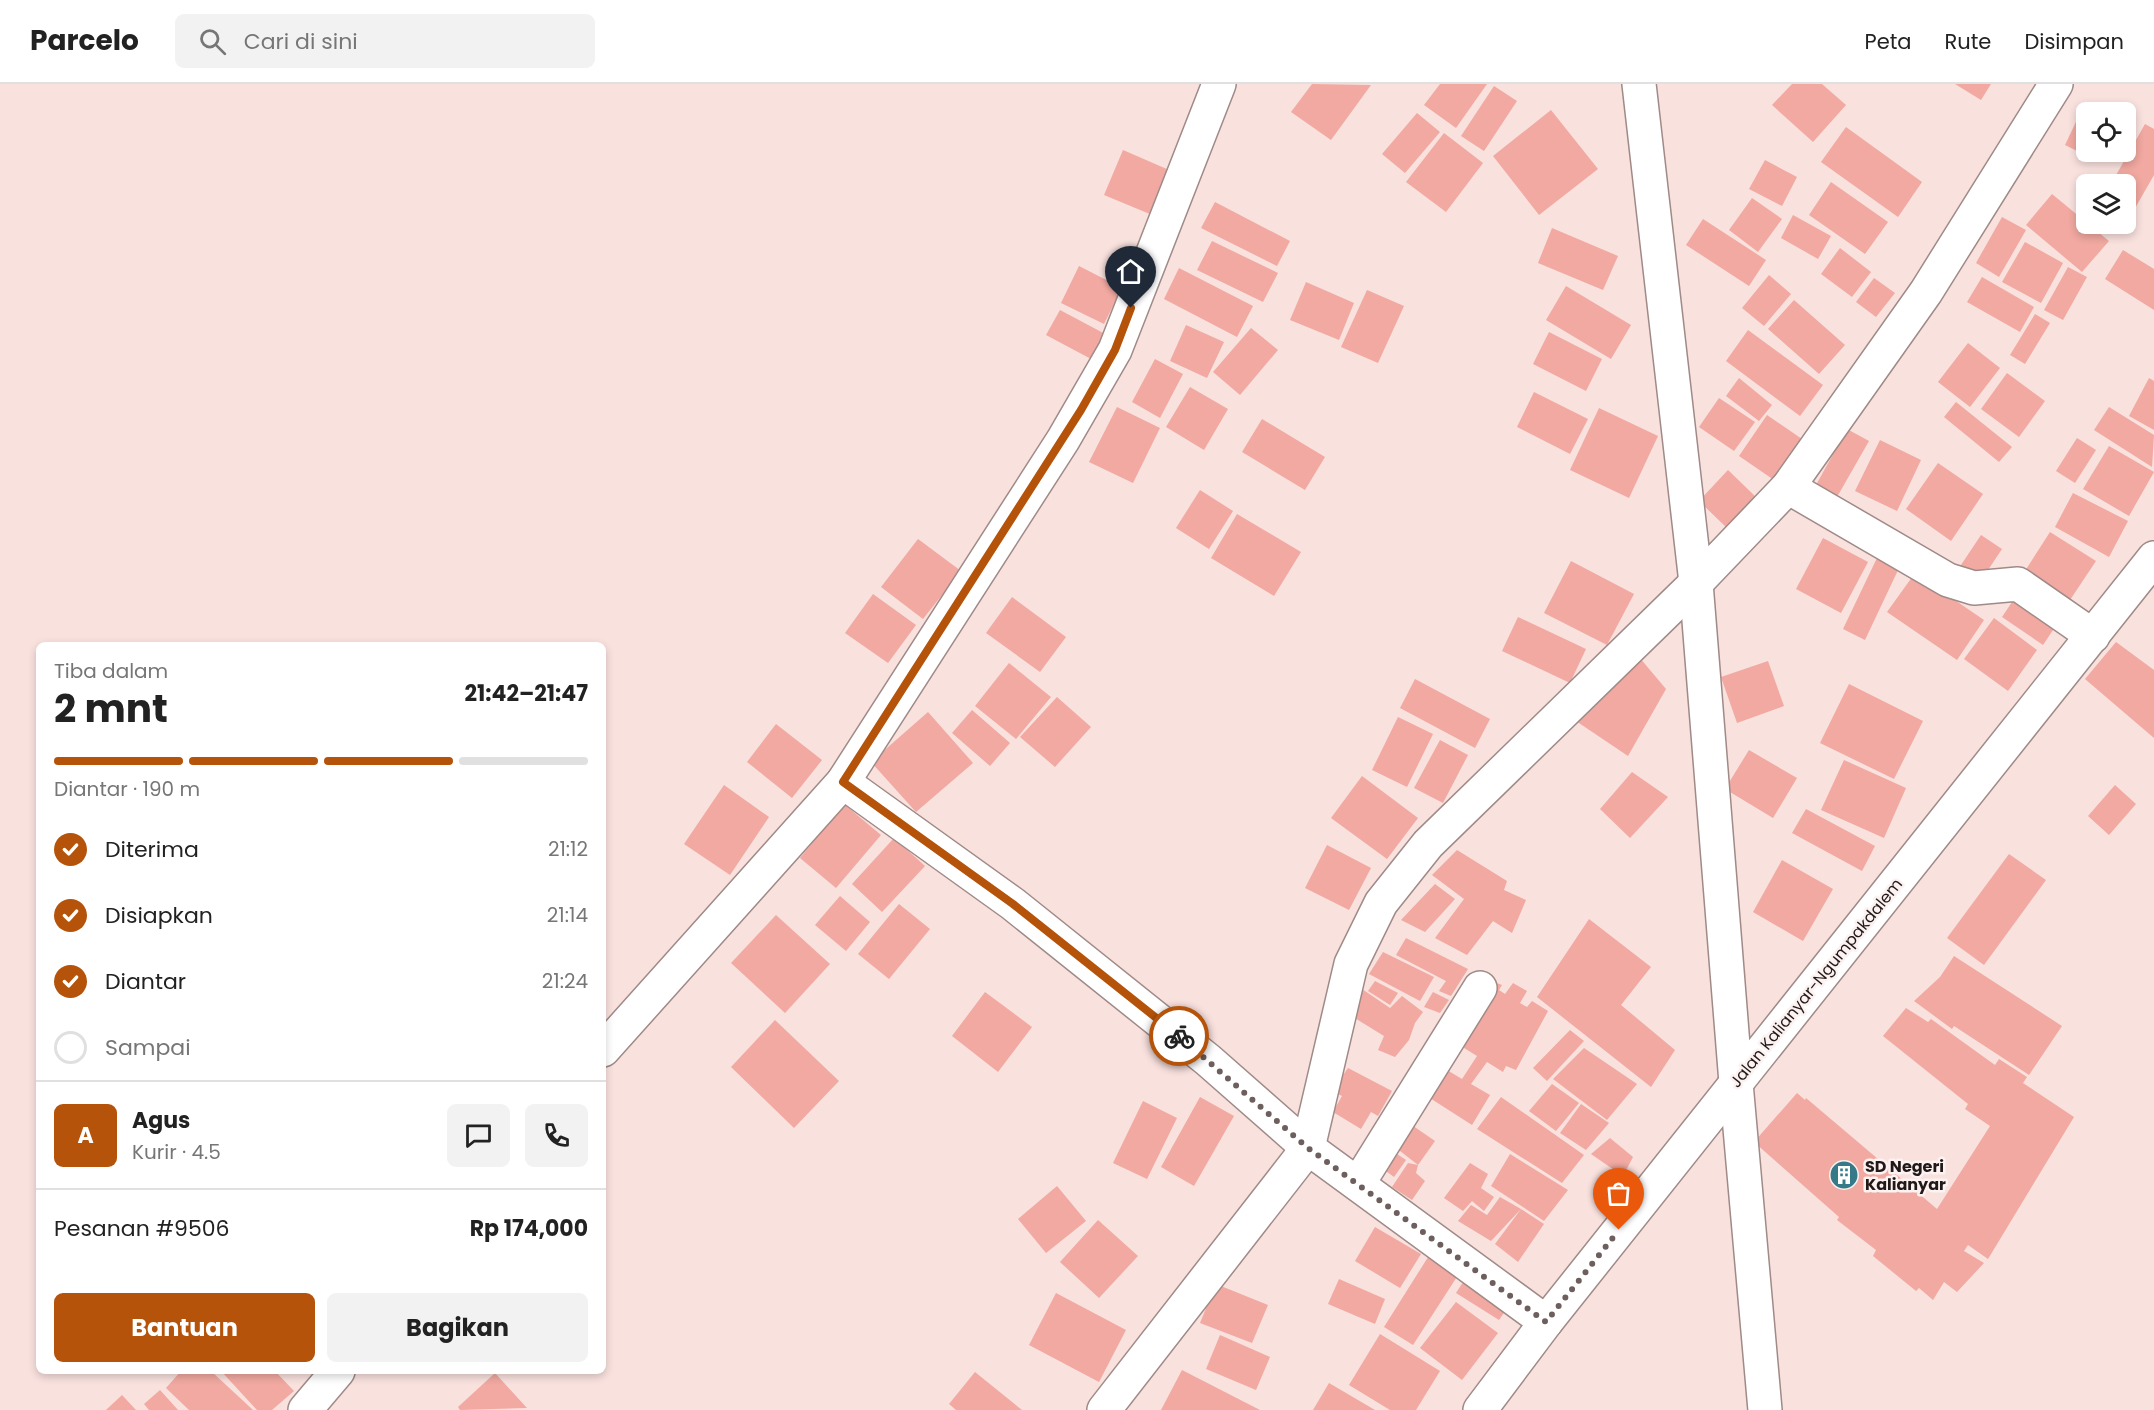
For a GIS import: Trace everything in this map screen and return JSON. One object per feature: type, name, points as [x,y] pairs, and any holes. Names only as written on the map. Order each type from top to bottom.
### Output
[{"type":"street","points":[[606,1047],[843,782],[1063,440],[1115,350],[1219,84]]},
{"type":"street","points":[[1639,84],[1696,583],[1765,1410]]},
{"type":"street","points":[[1104,1410],[1308,1148],[1351,964],[1381,903],[1428,844],[1696,583],[1788,487],[1926,292],[2056,84]]},
{"type":"street","points":[[1788,487],[1948,580],[1974,588],[2018,584],[2093,636]]},
{"type":"street","name":"Jalan Kalianyar-Ngumpakdalem","points":[[1480,1410],[1546,1322],[2154,558]]},
{"type":"street","points":[[843,782],[1013,904],[1208,1059],[1308,1148],[1546,1322]]},
{"type":"street","points":[[1358,1184],[1480,988]]},
{"type":"street","points":[[305,1410],[335,1374]]},
{"type":"building","points":[[1312,84],[1371,85],[1331,140],[1291,112]]},
{"type":"building","points":[[1440,84],[1487,84],[1456,128],[1424,105]]},
{"type":"building","points":[[1792,84],[1822,84],[1846,105],[1813,142],[1772,105]]},
{"type":"building","points":[[1955,84],[1991,84],[1981,100]]},
{"type":"building","points":[[1494,86],[1517,101],[1484,151],[1461,136]]},
{"type":"building","points":[[1551,110],[1598,169],[1539,215],[1493,156]]},
{"type":"building","points":[[1417,113],[1440,132],[1405,173],[1382,154]]},
{"type":"building","points":[[2076,122],[2076,150],[2065,145]]},
{"type":"building","points":[[2145,124],[2154,129],[2154,175],[2136,206],[2136,174],[2117,174],[2123,162],[2136,162],[2136,140]]},
{"type":"building","points":[[1846,127],[1922,182],[1898,217],[1821,162]]},
{"type":"building","points":[[1444,133],[1483,163],[1446,212],[1406,182]]},
{"type":"building","points":[[1123,150],[1176,173],[1157,217],[1104,195]]},
{"type":"building","points":[[1765,160],[1797,177],[1782,206],[1749,189]]},
{"type":"building","points":[[1831,182],[1888,222],[1865,254],[1809,215]]},
{"type":"building","points":[[2052,194],[2076,214],[2076,234],[2101,234],[2109,241],[2082,272],[2026,225]]},
{"type":"building","points":[[1752,198],[1782,219],[1758,252],[1729,230]]},
{"type":"building","points":[[1215,202],[1290,241],[1277,266],[1201,228]]},
{"type":"building","points":[[1793,215],[1831,236],[1818,259],[1781,238]]},
{"type":"building","points":[[2002,217],[2026,230],[1999,277],[1976,263]]},
{"type":"building","points":[[1703,219],[1766,260],[1749,286],[1686,245]]},
{"type":"building","points":[[1552,228],[1618,256],[1603,290],[1538,263]]},
{"type":"building","points":[[1212,241],[1278,273],[1263,302],[1197,270]]},
{"type":"building","points":[[2025,242],[2063,263],[2041,303],[2002,282]]},
{"type":"building","points":[[1840,248],[1871,272],[1852,297],[1821,274]]},
{"type":"building","points":[[2123,250],[2154,269],[2154,310],[2105,279]]},
{"type":"building","points":[[1079,266],[1122,288],[1104,324],[1061,303]]},
{"type":"building","points":[[2068,267],[2087,277],[2063,320],[2044,310]]},
{"type":"building","points":[[1179,268],[1253,306],[1237,337],[1164,299]]},
{"type":"building","points":[[1769,275],[1791,294],[1764,326],[1742,308]]},
{"type":"building","points":[[1982,277],[2034,307],[2020,332],[1967,302]]},
{"type":"building","points":[[1874,278],[1895,293],[1876,317],[1856,302]]},
{"type":"building","points":[[1306,282],[1354,303],[1339,340],[1290,320]]},
{"type":"building","points":[[1566,286],[1631,325],[1611,359],[1546,320]]},
{"type":"building","points":[[1367,290],[1404,306],[1378,363],[1341,347]]},
{"type":"building","points":[[1794,300],[1845,345],[1819,374],[1768,329]]},
{"type":"building","points":[[1060,310],[1107,335],[1093,360],[1046,335]]},
{"type":"building","points":[[2035,314],[2050,323],[2025,364],[2010,355]]},
{"type":"building","points":[[1186,325],[1224,342],[1207,378],[1170,361]]},
{"type":"building","points":[[1251,328],[1278,350],[1240,395],[1213,372]]},
{"type":"building","points":[[1748,330],[1823,385],[1800,416],[1726,361]]},
{"type":"building","points":[[1549,332],[1602,359],[1586,391],[1533,364]]},
{"type":"building","points":[[1968,343],[2000,368],[1970,407],[1938,382]]},
{"type":"building","points":[[1155,359],[1183,374],[1160,418],[1132,402]]},
{"type":"building","points":[[2007,373],[2045,401],[2019,437],[1981,409]]},
{"type":"building","points":[[1739,378],[1772,405],[1759,421],[1726,396]]},
{"type":"building","points":[[2149,378],[2154,381],[2154,430],[2129,416]]},
{"type":"building","points":[[1190,387],[1228,409],[1204,450],[1166,427]]},
{"type":"building","points":[[1534,392],[1588,419],[1570,454],[1517,427]]},
{"type":"building","points":[[1719,398],[1755,422],[1734,451],[1699,427]]},
{"type":"building","points":[[1956,402],[2012,447],[1999,462],[1944,417]]},
{"type":"building","points":[[1117,407],[1160,428],[1133,483],[1089,462]]},
{"type":"building","points":[[2109,407],[2154,435],[2152,467],[2094,430]]},
{"type":"building","points":[[1599,408],[1658,436],[1629,498],[1570,470]]},
{"type":"building","points":[[1767,415],[1802,439],[1774,480],[1739,456]]},
{"type":"building","points":[[1262,419],[1325,457],[1305,490],[1242,452]]},
{"type":"building","points":[[1847,429],[1869,441],[1837,497],[1816,485]]},
{"type":"building","points":[[2077,438],[2096,450],[2075,483],[2056,471]]},
{"type":"building","points":[[1880,440],[1921,460],[1897,511],[1855,491]]},
{"type":"building","points":[[2109,446],[2154,472],[2129,516],[2083,489]]},
{"type":"building","points":[[1938,463],[1983,494],[1951,541],[1906,509]]},
{"type":"building","points":[[1728,470],[1758,499],[1729,530],[1699,501]]},
{"type":"building","points":[[1200,490],[1233,511],[1209,549],[1176,528]]},
{"type":"building","points":[[2073,493],[2128,521],[2109,557],[2055,527]]},
{"type":"building","points":[[1237,514],[1301,552],[1274,596],[1211,558]]},
{"type":"building","points":[[2050,532],[2096,561],[2070,600],[2025,571]]},
{"type":"building","points":[[1981,535],[2002,549],[1980,582],[1959,568]]},
{"type":"building","points":[[1823,538],[1868,562],[1841,613],[1796,589]]},
{"type":"building","points":[[918,539],[961,571],[923,619],[881,587]]},
{"type":"building","points":[[1877,558],[1899,568],[1865,640],[1843,629]]},
{"type":"building","points":[[1571,561],[1634,594],[1607,645],[1544,613]]},
{"type":"building","points":[[1915,573],[1984,620],[1957,660],[1887,612]]},
{"type":"building","points":[[2018,593],[2059,621],[2043,645],[2002,617]]},
{"type":"building","points":[[873,594],[916,625],[888,663],[845,633]]},
{"type":"building","points":[[1012,597],[1066,637],[1040,672],[986,633]]},
{"type":"building","points":[[1518,617],[1586,649],[1570,683],[1502,651]]},
{"type":"building","points":[[1994,618],[2037,650],[2008,691],[1964,659]]},
{"type":"building","points":[[2116,642],[2154,670],[2154,738],[2085,679]]},
{"type":"building","points":[[1634,651],[1666,689],[1628,756],[1570,717]]},
{"type":"building","points":[[1768,661],[1784,706],[1737,723],[1721,677]]},
{"type":"building","points":[[1009,663],[1051,697],[1016,739],[975,706]]},
{"type":"building","points":[[1415,679],[1490,719],[1475,748],[1400,708]]},
{"type":"building","points":[[1849,684],[1923,721],[1894,779],[1820,743]]},
{"type":"building","points":[[1057,697],[1091,727],[1055,767],[1020,737]]},
{"type":"building","points":[[972,710],[1010,743],[990,766],[952,733]]},
{"type":"building","points":[[928,712],[973,763],[916,812],[871,762]]},
{"type":"building","points":[[1398,717],[1433,734],[1407,787],[1372,770]]},
{"type":"building","points":[[776,724],[822,760],[792,798],[747,762]]},
{"type":"building","points":[[1440,740],[1468,755],[1443,803],[1414,788]]},
{"type":"building","points":[[1749,750],[1797,778],[1773,818],[1725,789]]},
{"type":"building","points":[[1844,760],[1906,788],[1884,838],[1821,810]]},
{"type":"building","points":[[1632,772],[1668,797],[1630,838],[1600,809]]},
{"type":"building","points":[[1362,776],[1418,818],[1387,859],[1331,818]]},
{"type":"building","points":[[724,785],[769,817],[730,875],[684,844]]},
{"type":"building","points":[[2115,785],[2136,804],[2109,835],[2088,816]]},
{"type":"building","points":[[844,804],[881,835],[836,888],[800,858]]},
{"type":"building","points":[[1806,809],[1875,846],[1862,871],[1792,833]]},
{"type":"building","points":[[894,838],[925,866],[882,912],[852,884]]},
{"type":"building","points":[[1327,845],[1371,868],[1349,910],[1305,888]]},
{"type":"building","points":[[1457,850],[1507,881],[1504,890],[1526,900],[1512,933],[1493,921],[1467,955],[1435,938],[1464,899],[1432,875]]},
{"type":"building","points":[[2009,854],[2046,880],[1984,965],[1947,938]]},
{"type":"building","points":[[1782,860],[1833,889],[1803,941],[1753,912]]},
{"type":"building","points":[[1435,884],[1455,899],[1425,932],[1401,920]]},
{"type":"building","points":[[840,896],[870,922],[846,951],[815,925]]},
{"type":"building","points":[[899,904],[930,929],[889,979],[858,954]]},
{"type":"building","points":[[776,915],[830,964],[785,1013],[731,963]]},
{"type":"building","points":[[1589,919],[1651,967],[1621,1005],[1675,1050],[1651,1087],[1537,997]]},
{"type":"building","points":[[1406,938],[1468,969],[1451,996],[1439,991],[1446,981],[1396,955]]},
{"type":"building","points":[[1383,952],[1434,977],[1420,1001],[1369,974]]},
{"type":"building","points":[[1954,956],[2062,1026],[2029,1075],[1954,1026],[1952,1029],[1914,1001],[1940,977]]},
{"type":"building","points":[[1375,981],[1398,993],[1390,1005],[1368,991]]},
{"type":"building","points":[[1491,981],[1502,985],[1499,990],[1505,994],[1513,983],[1527,991],[1520,1003],[1527,1007],[1532,1001],[1548,1011],[1516,1070],[1506,1066],[1503,1072],[1487,1062],[1471,1084],[1490,1095],[1472,1125],[1422,1093],[1442,1067],[1462,1079],[1477,1056],[1456,1043]]},
{"type":"building","points":[[1356,985],[1390,1008],[1402,996],[1423,1012],[1415,1023],[1409,1040],[1395,1057],[1378,1050],[1384,1036],[1345,1012]]},
{"type":"building","points":[[985,992],[1032,1027],[998,1072],[952,1036]]},
{"type":"building","points":[[1433,992],[1449,1000],[1440,1013],[1424,1007]]},
{"type":"building","name":"SD Negeri Kalianyar","points":[[1906,1008],[1928,1022],[1931,1019],[1995,1065],[1999,1059],[2027,1077],[2023,1083],[2074,1117],[1988,1259],[1968,1245],[1964,1251],[1984,1263],[1957,1292],[1944,1282],[1933,1300],[1919,1288],[1916,1291],[1873,1256],[1876,1250],[1837,1220],[1839,1217],[1754,1142],[1797,1093],[1805,1100],[1806,1098],[1937,1209],[1990,1126],[1965,1109],[1968,1104],[1883,1036]]},
{"type":"building","points":[[775,1020],[839,1081],[794,1128],[731,1067]]},
{"type":"building","points":[[1570,1030],[1584,1041],[1547,1081],[1533,1068]]},
{"type":"building","points":[[1584,1048],[1637,1084],[1607,1120],[1553,1079]]},
{"type":"building","points":[[1348,1068],[1392,1091],[1378,1116],[1371,1112],[1361,1129],[1333,1112],[1342,1096],[1332,1091]]},
{"type":"building","points":[[1552,1084],[1579,1103],[1556,1131],[1529,1111]]},
{"type":"building","points":[[1200,1097],[1234,1116],[1194,1186],[1161,1167]]},
{"type":"building","points":[[1501,1097],[1584,1155],[1562,1183],[1477,1129]]},
{"type":"building","points":[[1143,1101],[1177,1118],[1147,1179],[1113,1163]]},
{"type":"building","points":[[1581,1104],[1609,1123],[1586,1150],[1560,1133]]},
{"type":"building","points":[[1406,1121],[1435,1141],[1418,1165],[1386,1140]]},
{"type":"building","points":[[1610,1138],[1633,1157],[1623,1176],[1591,1154]]},
{"type":"building","points":[[1385,1146],[1406,1160],[1394,1177],[1375,1163]]},
{"type":"building","points":[[1510,1154],[1568,1190],[1544,1221],[1491,1186]]},
{"type":"building","points":[[1408,1163],[1418,1165],[1416,1173],[1425,1181],[1412,1200],[1392,1187]]},
{"type":"building","points":[[1470,1163],[1488,1174],[1481,1188],[1494,1197],[1484,1211],[1472,1201],[1463,1211],[1444,1198]]},
{"type":"building","points":[[1057,1186],[1086,1221],[1046,1253],[1018,1219]]},
{"type":"building","points":[[1500,1197],[1521,1209],[1491,1241],[1458,1221],[1471,1205],[1487,1215]]},
{"type":"building","points":[[1521,1209],[1544,1224],[1518,1262],[1495,1244]]},
{"type":"building","points":[[1098,1220],[1138,1256],[1099,1298],[1060,1262]]},
{"type":"building","points":[[1375,1227],[1421,1254],[1400,1288],[1355,1261]]},
{"type":"building","points":[[1430,1254],[1460,1272],[1413,1345],[1384,1327]]},
{"type":"building","points":[[1467,1276],[1510,1304],[1499,1320],[1456,1293]]},
{"type":"building","points":[[1339,1279],[1385,1299],[1375,1324],[1328,1304]]},
{"type":"building","points":[[1216,1284],[1268,1305],[1252,1343],[1200,1323]]},
{"type":"building","points":[[1056,1293],[1126,1330],[1099,1382],[1029,1345]]},
{"type":"building","points":[[1456,1302],[1498,1333],[1462,1380],[1420,1348]]},
{"type":"building","points":[[1380,1334],[1440,1371],[1416,1410],[1390,1410],[1349,1385]]},
{"type":"building","points":[[1220,1335],[1270,1357],[1256,1390],[1206,1369]]},
{"type":"building","points":[[1182,1370],[1260,1410],[1161,1410]]},
{"type":"building","points":[[975,1372],[1022,1410],[956,1410],[949,1404]]},
{"type":"building","points":[[178,1374],[214,1374],[253,1410],[189,1410],[166,1388]]},
{"type":"building","points":[[224,1374],[278,1374],[294,1391],[272,1410],[257,1410]]},
{"type":"building","points":[[496,1374],[527,1408],[460,1410],[458,1407]]},
{"type":"building","points":[[1329,1383],[1375,1410],[1313,1410]]},
{"type":"building","points":[[160,1390],[178,1410],[149,1410],[144,1404]]},
{"type":"building","points":[[122,1395],[136,1410],[106,1410]]},
{"type":"way so far","points":[[1179,1036],[1308,1148],[1546,1322],[1619,1230]]},
{"type":"place","name":"SD Negeri Kalianyar","points":[[1844,1175]]},
{"type":"route","points":[[1131,308],[1115,350],[1063,440],[843,782],[1013,904],[1179,1036]]}]
